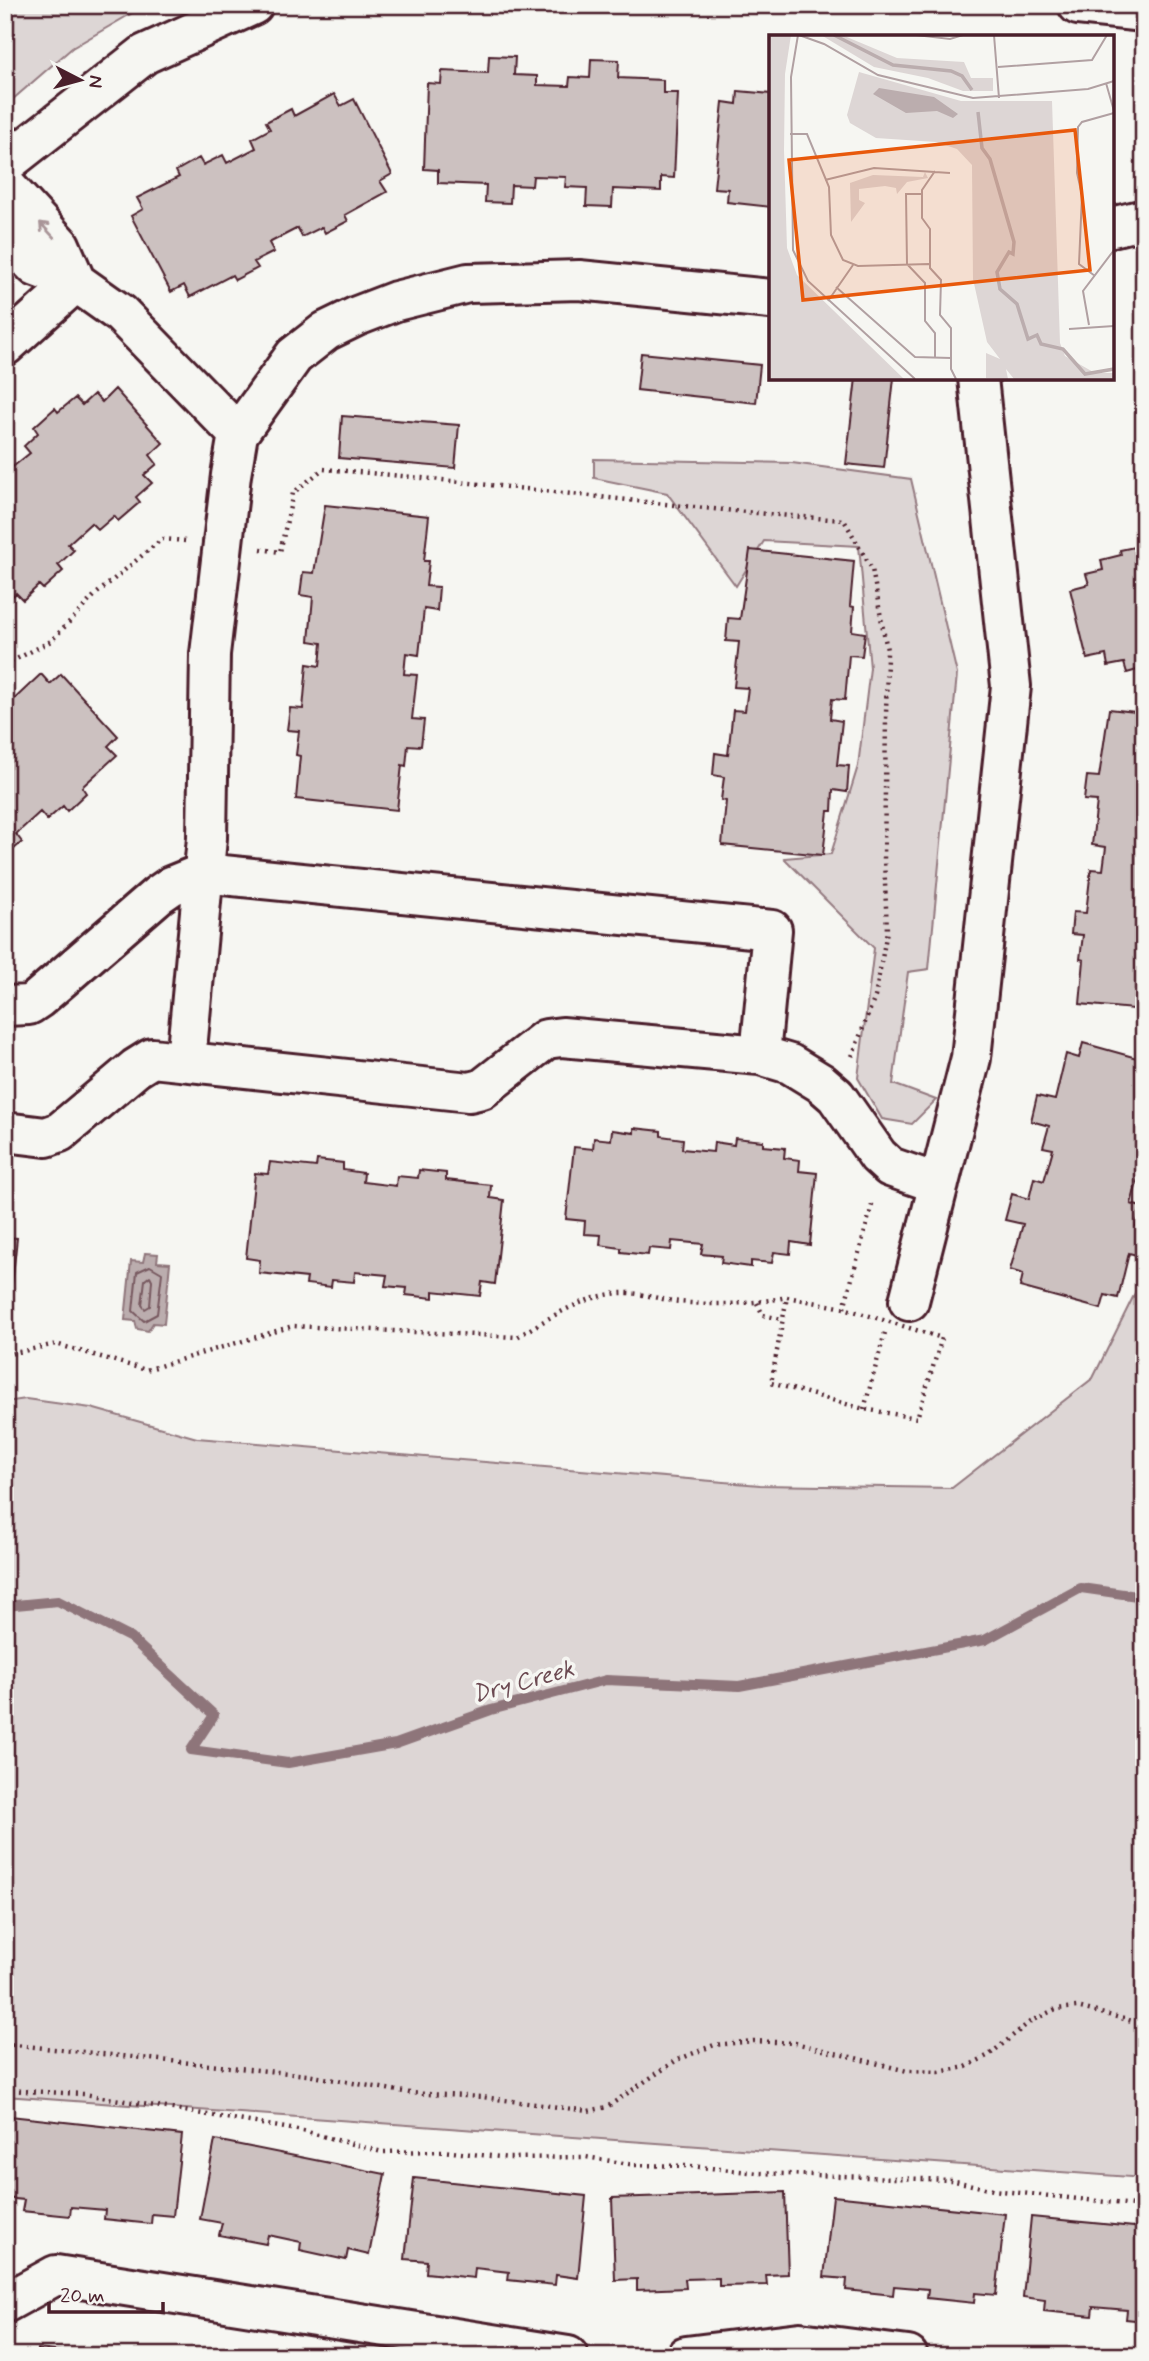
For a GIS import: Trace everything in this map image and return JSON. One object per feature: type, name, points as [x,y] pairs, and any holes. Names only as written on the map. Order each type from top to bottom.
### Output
[{"type":"street","points":[[5,164],[145,54],[253,5]]},
{"type":"street","points":[[1078,5],[1144,12]]},
{"type":"street","points":[[5,185],[60,244],[76,282]]},
{"type":"street","points":[[1114,226],[1144,219]]},
{"type":"street","points":[[5,235],[36,267],[76,282],[121,314],[238,433]]},
{"type":"street","points":[[186,1060],[203,873],[210,654],[238,433],[294,356],[308,344],[357,316],[432,290],[503,280],[579,280],[769,299]]},
{"type":"street","points":[[5,346],[76,282]]},
{"type":"street","points":[[898,1312],[939,1184],[971,1058],[1011,686],[978,380]]},
{"type":"street","points":[[5,1006],[29,1004],[38,999],[158,895],[171,886],[203,873],[772,930],[760,1055]]},
{"type":"street","points":[[5,1132],[54,1136],[67,1129],[144,1062],[161,1057],[469,1092],[482,1089],[546,1039],[554,1037],[760,1055],[790,1064],[821,1083],[836,1096],[878,1156],[890,1167],[939,1184]]},
{"type":"street","points":[[5,2303],[56,2275],[568,2356]]},
{"type":"street","points":[[686,2356],[800,2342],[908,2356]]},
{"type":"path","points":[[256,549],[280,552],[293,493],[323,469],[442,479],[705,510],[844,520],[872,569],[887,650],[884,822],[887,931],[876,997],[850,1060]]},
{"type":"path","points":[[5,665],[51,641],[96,594],[162,538],[188,541]]},
{"type":"path","points":[[844,1308],[872,1205],[867,1198]]},
{"type":"path","points":[[5,1355],[56,1343],[146,1370],[293,1326],[517,1337],[547,1319],[594,1299],[622,1293],[682,1303],[757,1303],[787,1297],[844,1308],[898,1312],[942,1338],[917,1418],[864,1409],[771,1383],[787,1297]]},
{"type":"path","points":[[757,1303],[763,1315],[781,1319]]},
{"type":"path","points":[[864,1409],[898,1312]]},
{"type":"path","points":[[5,2044],[307,2075],[410,2093],[482,2097],[588,2111],[607,2107],[677,2060],[714,2045],[754,2041],[795,2043],[907,2071],[939,2072],[966,2067],[989,2055],[1031,2021],[1056,2009],[1086,2008],[1144,2024]]},
{"type":"path","points":[[5,2090],[84,2094],[303,2131],[382,2152],[443,2151],[509,2158],[586,2157],[635,2165],[691,2165],[760,2173],[951,2180],[993,2190],[1144,2206]]},
{"type":"shaded area","points":[[5,5],[146,5],[72,48],[5,106]]},
{"type":"shaded area","points":[[594,459],[792,463],[911,479],[957,674],[929,969],[908,972],[893,1084],[936,1100],[912,1124],[882,1119],[858,1078],[874,948],[784,858],[831,854],[858,766],[870,668],[859,546],[764,541],[736,586],[667,493],[594,478]]},
{"type":"shaded area","points":[[1144,1275],[1144,2178],[5,2096],[5,1402],[26,1399],[91,1408],[197,1438],[760,1485],[952,1488],[1093,1378]]},
{"type":"water","points":[[145,1253],[158,1254],[157,1262],[170,1263],[164,1324],[153,1323],[148,1331],[137,1329],[135,1321],[125,1320],[131,1261],[143,1262]]},
{"type":"building","points":[[489,56],[515,57],[514,75],[537,76],[537,85],[569,86],[570,77],[590,78],[591,59],[619,60],[618,78],[663,80],[663,93],[678,93],[674,178],[661,177],[661,191],[613,189],[612,207],[586,206],[587,188],[565,187],[566,177],[533,176],[532,186],[511,185],[510,203],[485,202],[486,185],[438,183],[438,170],[424,169],[427,83],[441,84],[442,71],[488,73]]},
{"type":"building","points":[[738,91],[769,94],[769,207],[727,202],[728,189],[714,188],[723,102],[737,104]]},
{"type":"building","points":[[334,94],[341,106],[354,99],[392,174],[380,181],[387,192],[345,215],[348,221],[325,233],[322,227],[302,237],[298,228],[269,243],[274,252],[254,262],[258,268],[235,280],[232,275],[190,297],[184,285],[171,292],[131,216],[143,209],[137,198],[179,177],[176,171],[199,158],[203,165],[223,155],[227,163],[256,148],[252,139],[270,129],[266,122],[291,109],[294,116]]},
{"type":"building","points":[[641,353],[760,365],[756,403],[637,390]]},
{"type":"building","points":[[856,380],[894,380],[884,468],[846,464]]},
{"type":"building","points":[[115,389],[163,443],[150,455],[157,464],[144,475],[152,483],[136,497],[140,502],[118,521],[114,516],[98,530],[91,523],[68,544],[74,550],[58,565],[63,571],[43,589],[39,585],[23,600],[16,593],[5,603],[5,473],[30,453],[24,446],[38,433],[34,427],[55,408],[58,412],[75,398],[82,405],[94,394],[102,402]]},
{"type":"building","points":[[342,416],[459,425],[455,468],[339,458]]},
{"type":"building","points":[[325,505],[429,516],[424,561],[429,561],[426,586],[439,587],[437,611],[424,609],[419,655],[406,653],[404,674],[417,675],[412,719],[424,720],[421,746],[408,745],[406,766],[402,765],[397,810],[296,799],[300,756],[296,755],[299,731],[287,730],[290,708],[303,709],[307,664],[320,666],[322,643],[309,641],[313,597],[300,595],[303,572],[314,573]]},
{"type":"building","points":[[1144,545],[1144,668],[1127,673],[1124,663],[1108,666],[1106,655],[1087,659],[1070,589],[1089,584],[1086,574],[1103,570],[1101,560],[1121,555],[1120,550]]},
{"type":"building","points":[[750,550],[854,561],[850,606],[854,607],[852,631],[865,633],[862,656],[849,655],[845,700],[832,699],[830,719],[842,721],[837,765],[849,766],[847,792],[833,790],[832,811],[828,811],[823,855],[722,845],[726,801],[721,800],[724,777],[713,775],[715,753],[728,755],[733,710],[745,711],[748,688],[734,687],[739,642],[726,641],[728,618],[740,619]]},
{"type":"building","points":[[41,674],[50,684],[61,674],[118,736],[108,746],[117,755],[82,787],[86,793],[67,811],[63,806],[47,820],[40,812],[16,834],[22,842],[6,856],[12,862],[5,868],[5,703],[7,706]]},
{"type":"building","points":[[1109,709],[1144,713],[1144,1010],[1080,1004],[1083,935],[1071,934],[1073,912],[1086,913],[1091,869],[1103,870],[1106,847],[1092,845],[1097,801],[1084,800],[1087,776],[1099,777]]},
{"type":"building","points":[[1083,1043],[1144,1060],[1144,1173],[1140,1172],[1131,1204],[1141,1207],[1136,1226],[1144,1228],[1144,1257],[1129,1253],[1118,1298],[1105,1295],[1101,1309],[1020,1287],[1023,1274],[1010,1270],[1023,1224],[1005,1220],[1012,1194],[1029,1199],[1034,1178],[1044,1181],[1053,1149],[1043,1147],[1049,1126],[1031,1121],[1037,1096],[1055,1100],[1066,1054],[1079,1058]]},
{"type":"building","points":[[634,1128],[661,1131],[661,1136],[683,1139],[682,1149],[713,1152],[714,1142],[734,1145],[735,1138],[763,1141],[763,1146],[785,1148],[784,1158],[800,1160],[799,1171],[817,1173],[810,1245],[791,1242],[790,1254],[774,1252],[772,1263],[751,1261],[751,1267],[721,1263],[722,1256],[701,1254],[703,1244],[672,1241],[671,1250],[649,1248],[648,1255],[621,1252],[621,1248],[600,1245],[601,1235],[584,1234],[585,1221],[566,1219],[574,1147],[593,1149],[594,1138],[611,1140],[612,1130],[634,1133]]},
{"type":"building","points":[[317,1160],[343,1163],[343,1170],[364,1173],[363,1182],[396,1186],[397,1176],[418,1178],[419,1170],[446,1173],[446,1180],[491,1185],[490,1198],[504,1200],[495,1284],[482,1282],[480,1296],[433,1291],[433,1298],[406,1295],[407,1288],[385,1286],[387,1275],[355,1272],[354,1282],[332,1280],[331,1287],[306,1284],[307,1278],[259,1273],[260,1260],[246,1258],[255,1173],[268,1174],[270,1162],[316,1167]]},
{"type":"building","points":[[5,1237],[17,1238],[8,1322],[5,1322]]},
{"type":"building","points":[[10,2116],[182,2135],[173,2216],[152,2214],[151,2224],[104,2219],[105,2210],[71,2207],[70,2216],[22,2211],[24,2200],[5,2198]]},
{"type":"building","points":[[215,2140],[385,2174],[369,2255],[348,2250],[346,2260],[300,2250],[301,2242],[268,2235],[266,2244],[219,2235],[222,2223],[200,2219]]},
{"type":"building","points":[[414,2178],[586,2196],[578,2278],[556,2275],[555,2285],[508,2280],[509,2272],[475,2268],[474,2278],[426,2273],[427,2261],[405,2259]]},
{"type":"building","points":[[785,2192],[788,2274],[766,2275],[767,2285],[719,2286],[719,2278],[685,2279],[686,2288],[637,2290],[637,2279],[615,2280],[612,2198]]},
{"type":"building","points":[[833,2196],[1005,2214],[996,2295],[975,2293],[974,2303],[927,2298],[928,2289],[894,2286],[893,2295],[846,2290],[847,2279],[824,2277]]},
{"type":"building","points":[[1031,2217],[1144,2228],[1144,2321],[1126,2319],[1127,2310],[1093,2307],[1092,2316],[1044,2311],[1045,2300],[1023,2297]]},
{"type":"building","points":[[38,2349],[102,2356],[37,2356]]},
{"type":"waterway","name":"Dry Creek","points":[[5,1606],[58,1601],[131,1638],[214,1715],[191,1750],[288,1763],[396,1744],[491,1710],[606,1680],[739,1686],[985,1640],[1081,1588],[1144,1597]]}]
